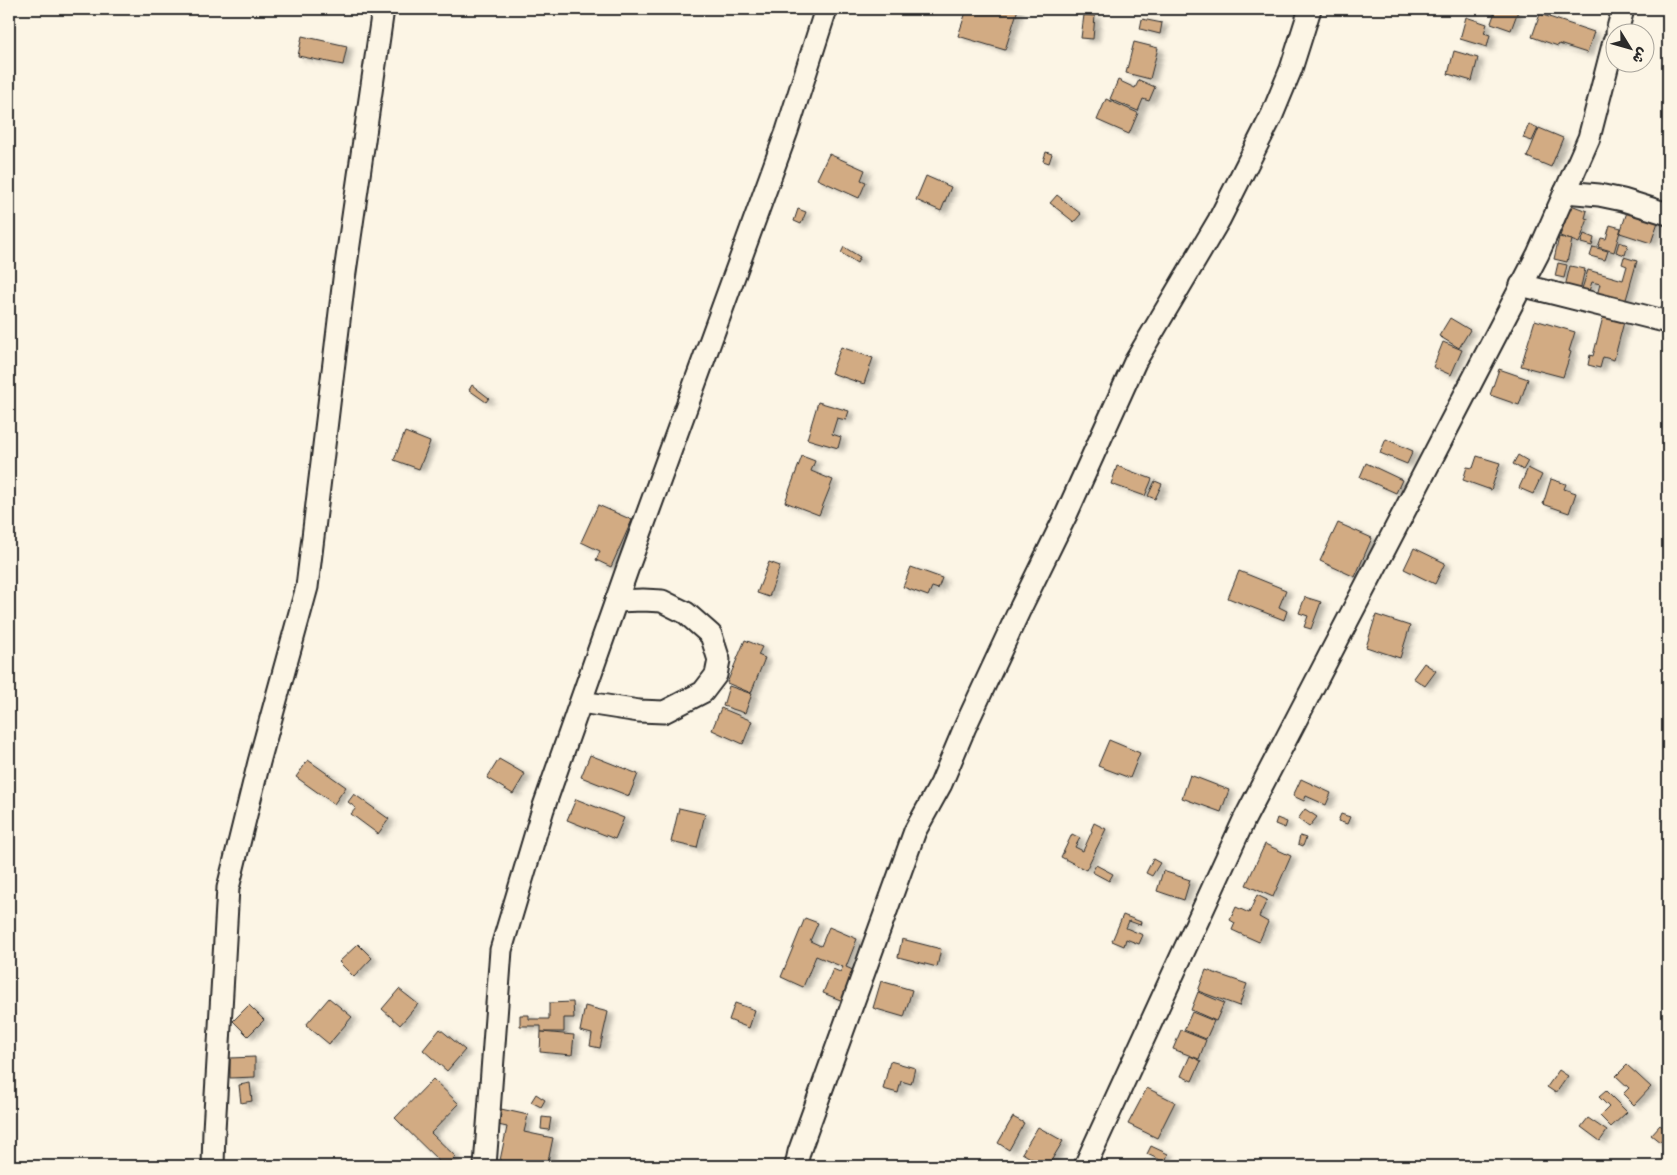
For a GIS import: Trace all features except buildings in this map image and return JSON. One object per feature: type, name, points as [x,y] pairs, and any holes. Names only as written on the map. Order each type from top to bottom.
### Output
[{"type":"street","points":[[214,1166],[214,1130],[228,888],[259,762],[307,587],[344,279],[383,9]]},
{"type":"street","points":[[485,1166],[501,950],[543,809],[616,601],[787,131],[826,9]]},
{"type":"street","points":[[796,1166],[799,1152],[914,831],[941,784],[965,727],[1066,515],[1135,362],[1218,220],[1272,116],[1291,68],[1310,9]]},
{"type":"street","points":[[1620,22],[1623,9]]},
{"type":"street","points":[[1085,1166],[1244,820],[1538,254],[1589,138],[1606,72]]},
{"type":"street","points":[[1565,192],[1599,195],[1623,200],[1668,214]]},
{"type":"street","points":[[1521,285],[1668,322]]},
{"type":"street","points":[[580,702],[639,711],[664,712],[703,692],[716,675],[719,660],[710,635],[686,613],[662,601],[616,601]]}]
